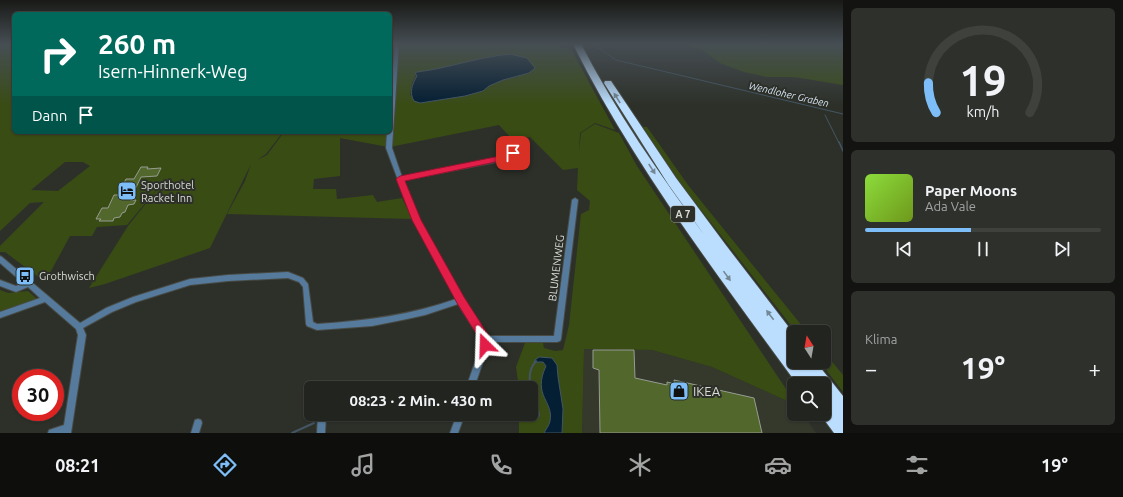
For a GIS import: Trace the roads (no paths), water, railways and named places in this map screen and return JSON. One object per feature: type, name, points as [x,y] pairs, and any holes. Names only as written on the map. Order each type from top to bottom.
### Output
[{"type":"highway","name":"A 7","points":[[589,64],[614,109],[662,184],[715,260],[802,377]]},
{"type":"highway","name":"A 7","points":[[598,64],[625,111],[668,175],[720,248],[787,337]]},
{"type":"highway","points":[[812,369],[818,377]]},
{"type":"highway","points":[[831,393],[843,409]]},
{"type":"highway","points":[[831,415],[843,431]]},
{"type":"street","points":[[392,107],[395,64]]},
{"type":"street","points":[[390,134],[389,148],[416,220],[460,300],[485,340],[485,345],[472,381]]},
{"type":"street","points":[[400,179],[502,159]]},
{"type":"street","name":"BLUMENWEG","points":[[485,340],[557,339],[575,200]]},
{"type":"street","points":[[0,259],[79,327],[82,334],[67,430],[52,433]]},
{"type":"street","points":[[79,327],[109,310],[135,299],[190,282],[221,279],[288,275],[294,276],[301,280],[306,286],[310,324],[317,327],[370,323],[398,319],[425,313],[460,300]]},
{"type":"street","points":[[0,283],[16,289],[29,284]]},
{"type":"street","points":[[0,315],[45,299]]},
{"type":"street","points":[[321,433],[322,421]]},
{"type":"street","points":[[454,433],[458,421]]},
{"type":"street","points":[[195,433],[198,423]]},
{"type":"water","points":[[458,64],[532,64],[535,68],[529,73],[503,80],[489,86],[483,91],[465,96],[420,103],[414,101],[412,98],[412,88],[417,76],[415,73]]},
{"type":"water","points":[[539,357],[552,358],[557,365],[563,409],[562,433],[544,433],[550,423],[550,414],[541,384],[546,366],[543,362],[534,362]]},
{"type":"waterway","name":"Wendloher Graben","points":[[634,64],[843,114]]},
{"type":"waterway","points":[[825,115],[839,143]]},
{"type":"waterway","points":[[839,142],[843,151]]},
{"type":"waterway","points":[[530,381],[532,367],[536,361]]},
{"type":"waterway","points":[[538,408],[538,417]]},
{"type":"waterway","points":[[292,433],[314,423]]},
{"type":"place","name":"Sporthotel Racket Inn","points":[[127,191]]},
{"type":"place","name":"Grothwisch","points":[[25,276]]},
{"type":"place","name":"IKEA","points":[[679,391]]}]
